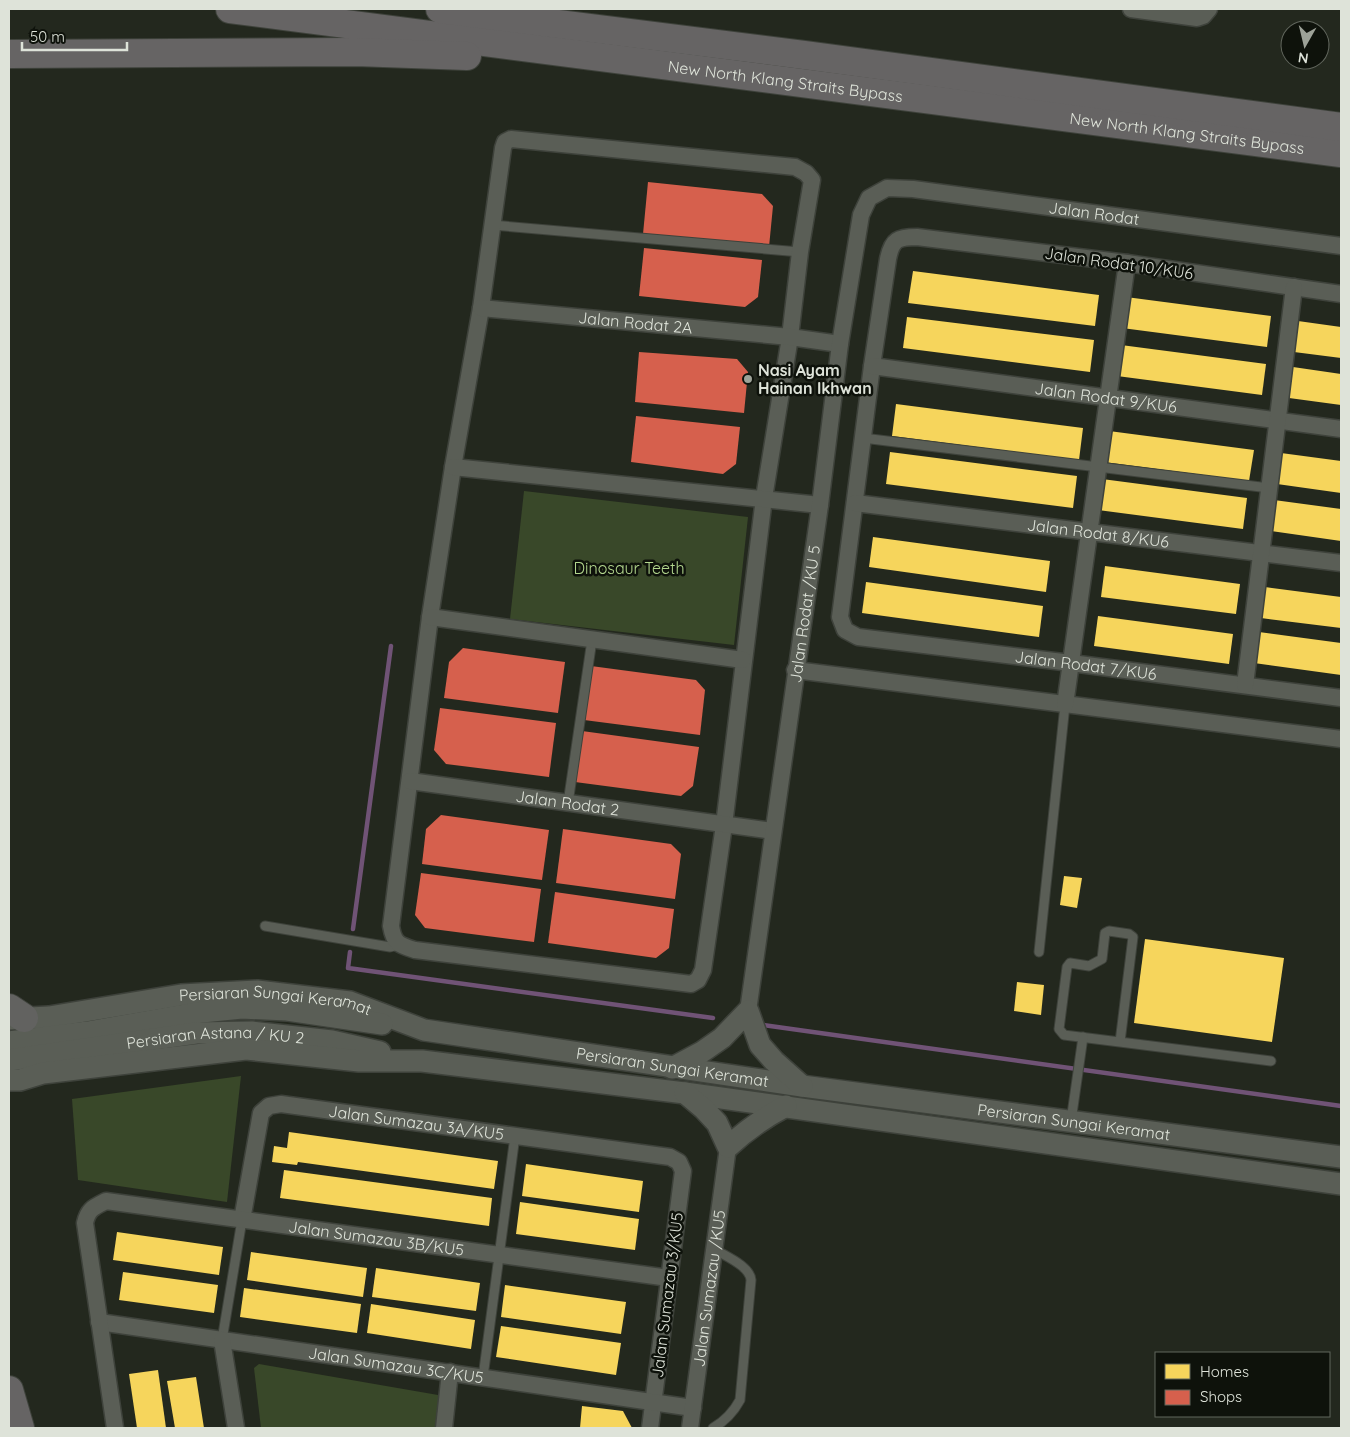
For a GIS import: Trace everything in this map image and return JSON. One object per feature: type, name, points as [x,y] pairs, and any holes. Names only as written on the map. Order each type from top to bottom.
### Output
[{"type":"highway","name":"New North Klang Straits Bypass","points":[[230,9],[1341,152]]},
{"type":"highway","name":"New North Klang Straits Bypass","points":[[440,9],[804,55],[1341,127]]},
{"type":"highway","points":[[533,9],[804,55]]},
{"type":"highway","points":[[9,54],[356,52],[526,59],[636,61]]},
{"type":"highway","points":[[9,1390],[20,1428]]},
{"type":"street","points":[[1131,9],[1196,18],[1203,16],[1209,9]]},
{"type":"street","points":[[511,139],[801,170],[812,180],[800,252],[790,337],[764,498],[724,825],[703,970],[698,980],[691,984],[415,950],[399,945],[393,936],[391,926],[430,617],[452,467],[481,308],[505,142],[511,139]]},
{"type":"street","name":"Jalan Rodat","points":[[861,215],[869,198],[887,188],[913,189],[1341,246]]},
{"type":"street","name":"Jalan Rodat /KU 5","points":[[748,1011],[820,504],[840,344],[861,215]]},
{"type":"street","name":"Jalan Rodat 10/KU6","points":[[872,366],[891,246],[897,240],[906,237],[1127,263],[1341,294]]},
{"type":"street","points":[[1065,704],[1127,263]]},
{"type":"street","points":[[1245,685],[1294,287]]},
{"type":"street","name":"Jalan Rodat 2A","points":[[481,308],[790,337],[840,344]]},
{"type":"street","points":[[855,503],[872,366]]},
{"type":"street","name":"Jalan Rodat 9/KU6","points":[[872,366],[1341,429]]},
{"type":"street","points":[[452,467],[820,504]]},
{"type":"street","name":"Jalan Rodat 8/KU6","points":[[855,503],[1341,563]]},
{"type":"street","name":"Jalan Rodat 7/KU6","points":[[855,503],[840,617],[845,630],[858,637],[1341,698]]},
{"type":"street","points":[[430,617],[744,660]]},
{"type":"street","points":[[795,670],[1341,739]]},
{"type":"street","name":"Jalan Rodat 2","points":[[410,781],[773,831]]},
{"type":"street","name":"Persiaran Sungai Keramat","points":[[14,1015],[49,1017],[181,995],[257,991],[350,1002],[424,1030],[672,1068],[1341,1157]]},
{"type":"street","name":"Persiaran Astana / KU 2","points":[[9,1042],[88,1032],[202,1012],[242,1008],[286,1010],[424,1030]]},
{"type":"street","points":[[672,1068],[702,1052],[722,1038],[748,1011],[760,1045],[774,1061],[802,1086]]},
{"type":"street","name":"Persiaran Astana / KU 2","points":[[9,1060],[196,1033],[252,1032],[332,1041],[420,1061]]},
{"type":"street","name":"Persiaran Sungai Keramat","points":[[9,1080],[20,1080],[43,1073],[246,1050],[359,1061],[420,1061],[786,1106],[1341,1184]]},
{"type":"street","points":[[685,1093],[717,1123],[728,1147],[746,1130],[763,1118],[786,1106]]},
{"type":"street","name":"Jalan Sumazau 3A/KU5","points":[[242,1220],[261,1112],[270,1106],[281,1104],[670,1157],[679,1162]]},
{"type":"street","points":[[1072,1121],[1095,1129],[1104,1137],[1103,1144],[1091,1149]]},
{"type":"street","name":"Jalan Sumazau /KU5","points":[[690,1428],[728,1147]]},
{"type":"street","name":"Jalan Sumazau 3/KU5","points":[[650,1428],[683,1171],[679,1162]]},
{"type":"street","name":"Jalan Sumazau 3B/KU5","points":[[99,1322],[85,1223],[87,1214],[96,1206],[106,1201],[669,1278]]},
{"type":"street","points":[[99,1322],[115,1428]]},
{"type":"street","name":"Jalan Sumazau 3C/KU5","points":[[99,1322],[693,1408]]},
{"type":"street","points":[[222,1340],[236,1428]]},
{"type":"street","points":[[444,1428],[450,1372]]},
{"type":"lane","points":[[492,226],[800,252]]},
{"type":"lane","points":[[863,438],[1269,488]]},
{"type":"lane","points":[[568,803],[592,640]]},
{"type":"lane","points":[[1038,952],[1065,704]]},
{"type":"lane","points":[[265,926],[390,948],[399,945]]},
{"type":"lane","points":[[1120,1042],[1134,937],[1129,934],[1109,931],[1106,933],[1102,960],[1089,966],[1070,963],[1067,967],[1059,1029],[1064,1035],[1271,1062]]},
{"type":"lane","points":[[1072,1121],[1083,1037]]},
{"type":"lane","points":[[482,1377],[515,1136]]},
{"type":"lane","points":[[222,1340],[242,1220]]},
{"type":"lane","points":[[713,1428],[726,1419],[740,1400],[751,1280],[749,1273],[743,1267],[714,1249]]},
{"type":"green space","name":"Dinosaur Teeth","points":[[524,491],[748,517],[734,645],[510,619]]},
{"type":"green space","points":[[241,1076],[227,1202],[78,1180],[72,1099]]},
{"type":"green space","points":[[259,1364],[438,1395],[448,1409],[445,1428],[261,1428],[254,1368]]},
{"type":"building: Homes","points":[[913,271],[1099,295],[1095,326],[908,303]]},
{"type":"building: Homes","points":[[1126,297],[1271,316],[1267,347],[1122,328]]},
{"type":"building: Homes","points":[[907,317],[1094,340],[1090,372],[903,348]]},
{"type":"building: Homes","points":[[1298,321],[1341,327],[1341,358],[1294,352]]},
{"type":"building: Homes","points":[[1121,345],[1266,364],[1262,395],[1117,376]]},
{"type":"building: Homes","points":[[1293,367],[1341,374],[1341,405],[1289,398]]},
{"type":"building: Homes","points":[[896,404],[1083,428],[1079,460],[892,436]]},
{"type":"building: Homes","points":[[1109,431],[1254,450],[1249,481],[1104,462]]},
{"type":"building: Homes","points":[[890,452],[1077,476],[1073,508],[886,484]]},
{"type":"building: Homes","points":[[1281,453],[1341,461],[1341,493],[1277,484]]},
{"type":"building: Homes","points":[[1102,479],[1247,498],[1243,529],[1098,510]]},
{"type":"building: Homes","points":[[1274,500],[1341,509],[1341,541],[1271,531]]},
{"type":"building: Homes","points":[[873,537],[1050,561],[1046,592],[869,567]]},
{"type":"building: Homes","points":[[1105,566],[1240,584],[1236,614],[1101,597]]},
{"type":"building: Homes","points":[[866,582],[1043,606],[1039,637],[862,613]]},
{"type":"building: Homes","points":[[1265,587],[1341,597],[1341,628],[1261,618]]},
{"type":"building: Homes","points":[[1098,616],[1233,634],[1229,664],[1094,646]]},
{"type":"building: Homes","points":[[1259,632],[1341,643],[1341,675],[1254,663]]},
{"type":"building: Homes","points":[[1064,876],[1082,878],[1077,908],[1060,905]]},
{"type":"building: Homes","points":[[1145,939],[1284,958],[1272,1042],[1134,1023]]},
{"type":"building: Homes","points":[[1017,982],[1044,985],[1041,1015],[1014,1011]]},
{"type":"building: Homes","points":[[289,1132],[498,1161],[494,1189],[298,1162],[297,1165],[272,1162],[274,1146],[287,1148]]},
{"type":"building: Homes","points":[[526,1164],[643,1181],[639,1212],[522,1196]]},
{"type":"building: Homes","points":[[284,1170],[492,1198],[489,1226],[280,1198]]},
{"type":"building: Homes","points":[[520,1202],[639,1219],[635,1250],[516,1234]]},
{"type":"building: Homes","points":[[117,1232],[223,1247],[219,1275],[113,1260]]},
{"type":"building: Homes","points":[[251,1252],[367,1268],[363,1297],[247,1280]]},
{"type":"building: Homes","points":[[376,1268],[480,1283],[476,1311],[372,1297]]},
{"type":"building: Homes","points":[[123,1272],[218,1285],[214,1313],[119,1300]]},
{"type":"building: Homes","points":[[505,1285],[626,1302],[621,1334],[501,1317]]},
{"type":"building: Homes","points":[[244,1288],[361,1304],[357,1333],[240,1317]]},
{"type":"building: Homes","points":[[371,1304],[475,1320],[471,1349],[367,1333]]},
{"type":"building: Homes","points":[[501,1326],[621,1343],[616,1375],[496,1357]]},
{"type":"building: Homes","points":[[158,1370],[166,1428],[137,1428],[129,1374]]},
{"type":"building: Homes","points":[[196,1377],[204,1428],[175,1428],[167,1381]]},
{"type":"building: Homes","points":[[582,1406],[623,1411],[632,1428],[580,1428]]},
{"type":"building: Shops","points":[[648,182],[762,194],[773,206],[769,247],[643,234]]},
{"type":"building: Shops","points":[[644,248],[762,260],[758,297],[745,307],[639,296]]},
{"type":"building: Shops","points":[[639,352],[737,359],[748,372],[744,413],[635,402]]},
{"type":"building: Shops","points":[[636,416],[740,427],[736,464],[723,474],[631,462]]},
{"type":"building: Shops","points":[[463,648],[565,662],[558,713],[444,698],[449,662]]},
{"type":"building: Shops","points":[[591,666],[696,680],[705,690],[700,735],[584,720]]},
{"type":"building: Shops","points":[[440,708],[556,723],[549,777],[446,764],[434,750]]},
{"type":"building: Shops","points":[[582,731],[699,747],[693,786],[681,796],[575,782]]},
{"type":"building: Shops","points":[[441,815],[549,830],[542,880],[422,864],[426,829]]},
{"type":"building: Shops","points":[[563,829],[671,844],[681,854],[675,899],[556,883]]},
{"type":"building: Shops","points":[[421,873],[541,889],[534,942],[425,928],[415,915]]},
{"type":"building: Shops","points":[[555,892],[674,909],[669,948],[656,958],[548,943]]},
{"type":"waterway","points":[[353,929],[391,646]]},
{"type":"waterway","points":[[350,952],[348,968],[713,1018]]},
{"type":"waterway","points":[[763,1025],[1341,1106]]},
{"type":"place","name":"Nasi Ayam Hainan Ikhwan","points":[[748,379]]}]
